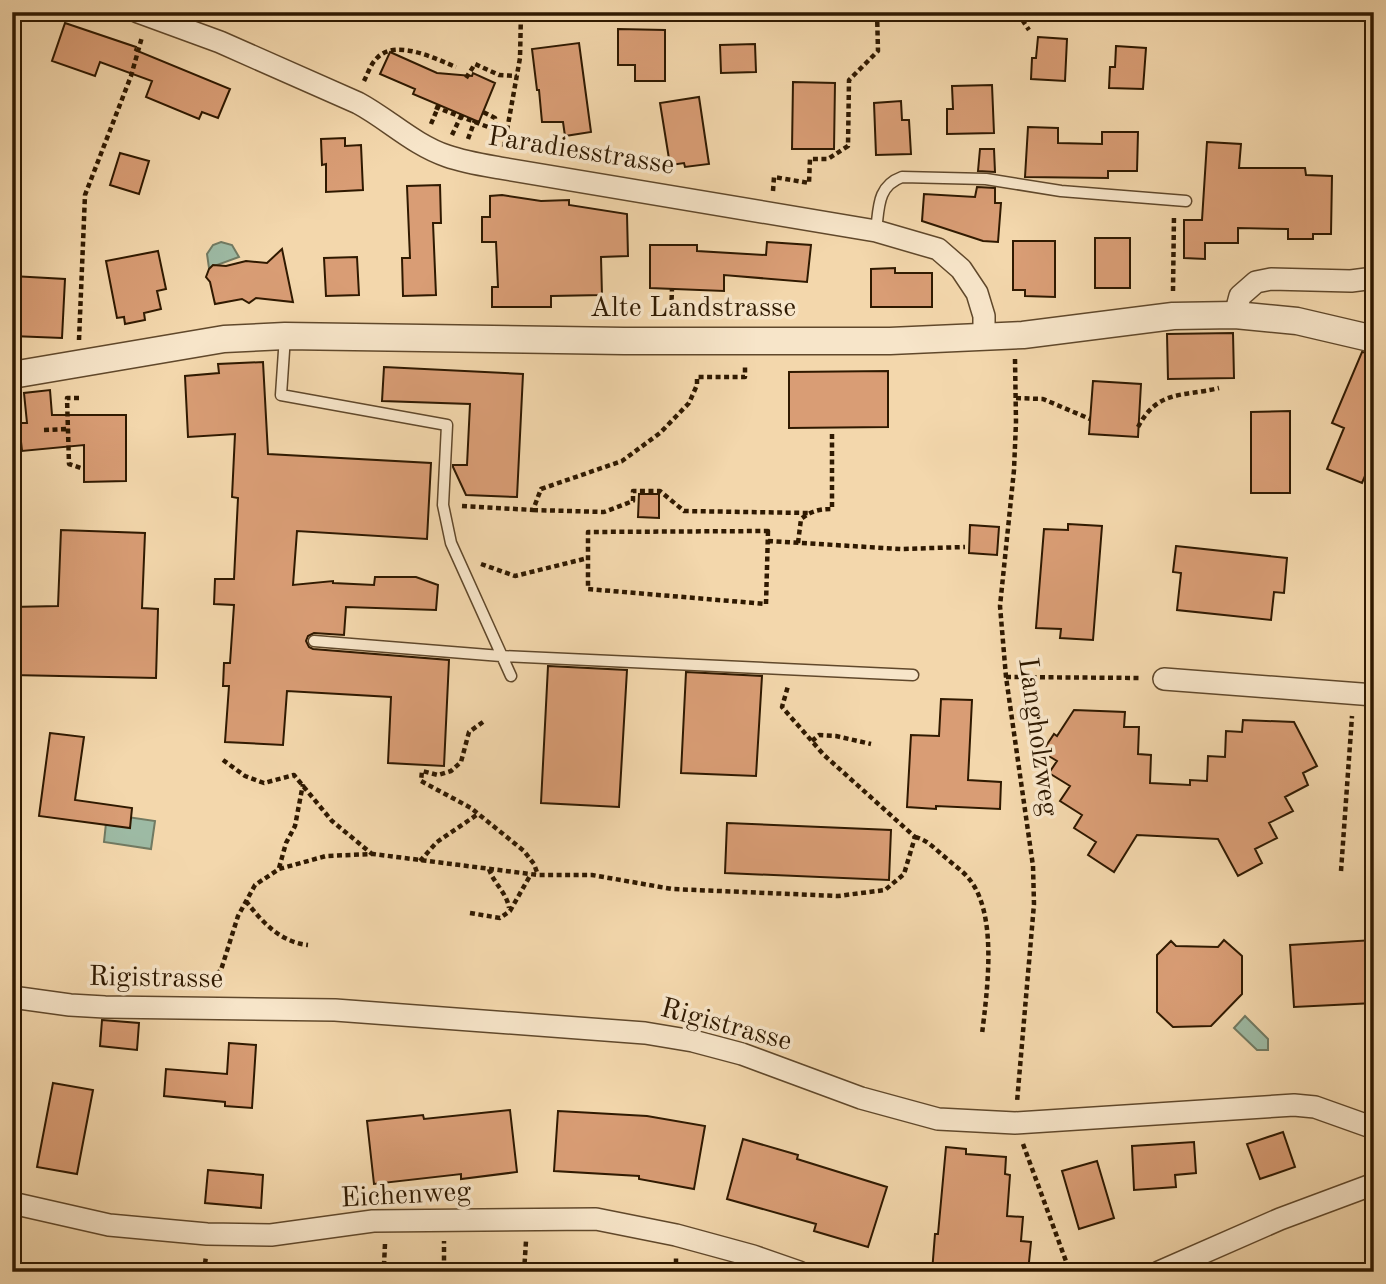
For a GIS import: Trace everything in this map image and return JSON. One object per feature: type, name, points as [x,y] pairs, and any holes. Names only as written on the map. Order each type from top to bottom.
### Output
[{"type":"street","name":"Paradiesstrasse","points":[[138,12],[220,42],[333,92],[379,114],[422,144],[446,156],[500,168],[876,232],[938,248],[961,270],[977,293],[984,316],[984,337]]},
{"type":"street","points":[[1235,315],[1240,296],[1256,282],[1271,279],[1352,281],[1374,278]]},
{"type":"street","name":"Alte Landstrasse","points":[[12,375],[224,339],[285,336],[624,341],[890,341],[1023,335],[1173,316],[1235,315],[1297,321],[1374,339]]},
{"type":"street","points":[[1164,679],[1364,694]]},
{"type":"street","name":"Rigistrasse","points":[[12,997],[71,1005],[335,1010],[645,1033],[693,1041],[742,1054],[900,1110],[938,1119],[1016,1123],[1294,1105],[1315,1107],[1374,1128]]},
{"type":"street","points":[[1159,1272],[1280,1219],[1374,1184]]},
{"type":"street","name":"Eichenweg","points":[[12,1203],[109,1225],[207,1234],[271,1235],[373,1221],[596,1219],[676,1235],[799,1272]]},
{"type":"lane","points":[[876,232],[879,204],[884,189],[891,181],[902,177],[986,179],[1061,191],[1180,201]]},
{"type":"lane","points":[[285,336],[281,395],[447,425],[443,505],[451,543],[511,676]]},
{"type":"lane","points":[[314,641],[501,656],[913,676]]},
{"type":"path","points":[[495,124],[508,123],[520,58],[521,12]]},
{"type":"path","points":[[772,214],[774,177],[809,183],[810,159],[828,159],[848,146],[849,80],[878,51],[877,12]]},
{"type":"path","points":[[1021,12],[1021,18],[1029,30]]},
{"type":"path","points":[[79,332],[85,195],[131,76],[142,39]]},
{"type":"path","points":[[361,92],[373,63],[380,55],[391,51],[406,50],[456,67]]},
{"type":"path","points":[[466,78],[475,65],[499,75],[517,76]]},
{"type":"path","points":[[435,107],[496,131],[495,118],[483,112]]},
{"type":"path","points":[[1173,316],[1180,201]]},
{"type":"path","points":[[671,325],[672,288]]},
{"type":"path","name":"Langholzweg","points":[[1015,356],[1014,470],[1000,606],[1006,677],[1033,866],[1034,904],[1016,1123]]},
{"type":"path","points":[[533,510],[541,488],[622,461],[660,433],[689,403],[696,377],[745,377],[745,365]]},
{"type":"path","points":[[1138,428],[1147,410],[1162,401],[1191,392],[1219,388]]},
{"type":"path","points":[[79,398],[67,398],[69,464],[84,469]]},
{"type":"path","points":[[1016,398],[1043,399],[1090,419]]},
{"type":"path","points":[[44,430],[68,429]]},
{"type":"path","points":[[798,543],[801,519],[821,509],[832,509],[832,434]]},
{"type":"path","points":[[443,505],[604,512],[633,501],[632,491],[660,491],[684,511],[809,513]]},
{"type":"path","points":[[768,531],[768,541],[766,604],[588,589],[588,532],[768,531]]},
{"type":"path","points":[[768,541],[901,549],[965,547]]},
{"type":"path","points":[[457,556],[515,576],[588,558]]},
{"type":"path","points":[[793,669],[782,707],[812,741],[915,837],[924,839],[971,881],[980,898],[989,958],[982,1034]]},
{"type":"path","points":[[1006,677],[1164,679]]},
{"type":"path","points":[[1341,872],[1364,694]]},
{"type":"path","points":[[483,722],[469,732],[461,762],[451,771],[438,775],[422,771],[421,781],[434,786],[478,814],[523,851],[534,864],[538,875]]},
{"type":"path","points":[[812,741],[819,735],[872,744]]},
{"type":"path","points":[[223,760],[245,776],[264,783],[294,775],[332,821],[373,854]]},
{"type":"path","points":[[279,869],[286,843],[295,826],[303,784]]},
{"type":"path","points":[[420,862],[437,842],[478,814]]},
{"type":"path","points":[[175,1007],[221,970],[238,916],[255,885],[279,869],[326,856],[373,854],[538,875],[592,875],[672,888],[838,896],[885,890],[904,874],[915,837]]},
{"type":"path","points":[[489,869],[493,880],[509,902],[510,911]]},
{"type":"path","points":[[470,913],[500,918],[510,911],[531,874]]},
{"type":"path","points":[[246,901],[262,921],[280,936],[296,944],[308,945]]},
{"type":"path","points":[[1016,1123],[1070,1272]]},
{"type":"path","points":[[385,1251],[384,1265],[387,1269],[479,1272]]},
{"type":"path","points":[[444,1258],[445,1270]]},
{"type":"path","points":[[12,1269],[53,1272]]},
{"type":"shaded area","points":[[221,242],[232,245],[239,257],[209,268],[207,254],[213,245]]},
{"type":"shaded area","points":[[107,814],[155,821],[151,849],[104,842]]},
{"type":"shaded area","points":[[1245,1016],[1268,1039],[1268,1050],[1257,1050],[1234,1028]]},
{"type":"building","points":[[65,23],[136,47],[135,50],[230,89],[218,118],[202,112],[199,119],[146,97],[152,81],[100,62],[95,76],[52,61]]},
{"type":"building","points":[[618,29],[665,30],[665,81],[635,81],[635,65],[618,65]]},
{"type":"building","points":[[1038,37],[1067,39],[1065,81],[1031,79],[1032,58],[1036,58]]},
{"type":"building","points":[[579,43],[591,132],[565,136],[563,122],[542,122],[532,49]]},
{"type":"building","points":[[755,44],[756,72],[721,73],[720,45]]},
{"type":"building","points":[[1116,46],[1146,48],[1143,89],[1109,88],[1110,67],[1115,67]]},
{"type":"building","points":[[390,52],[437,73],[472,76],[473,73],[495,83],[479,122],[413,94],[415,89],[380,74]]},
{"type":"building","points":[[793,82],[835,83],[834,149],[792,149]]},
{"type":"building","points":[[992,85],[994,133],[947,134],[947,109],[953,109],[952,86]]},
{"type":"building","points":[[699,97],[709,164],[685,167],[684,163],[670,165],[660,103]]},
{"type":"building","points":[[901,101],[902,120],[909,120],[911,154],[876,155],[874,103]]},
{"type":"building","points":[[1028,127],[1058,128],[1058,143],[1102,144],[1102,132],[1138,132],[1137,171],[1108,171],[1108,178],[1025,177]]},
{"type":"building","points":[[345,138],[345,146],[361,145],[363,190],[326,192],[326,164],[322,165],[321,139]]},
{"type":"building","points":[[1207,142],[1241,144],[1239,168],[1305,168],[1306,175],[1332,176],[1331,234],[1313,234],[1313,239],[1288,239],[1288,229],[1238,228],[1238,243],[1205,243],[1205,259],[1184,258],[1184,220],[1202,220]]},
{"type":"building","points":[[980,149],[994,149],[995,172],[978,171]]},
{"type":"building","points":[[120,153],[149,161],[139,194],[110,185]]},
{"type":"building","points":[[440,185],[441,223],[433,223],[436,295],[403,296],[402,258],[410,258],[407,186]]},
{"type":"building","points":[[977,187],[995,188],[995,203],[1001,203],[998,242],[983,241],[922,221],[924,194],[975,197]]},
{"type":"building","points":[[502,195],[541,201],[569,200],[569,205],[627,214],[628,256],[601,257],[602,295],[551,296],[551,307],[492,307],[492,287],[498,287],[496,242],[482,242],[482,217],[490,217],[490,196]]},
{"type":"building","points":[[1095,238],[1130,238],[1130,288],[1095,288]]},
{"type":"building","points":[[1013,241],[1055,241],[1055,297],[1025,296],[1025,290],[1013,290]]},
{"type":"building","points":[[767,242],[811,245],[807,282],[724,275],[724,291],[650,288],[650,245],[697,245],[697,251],[766,255]]},
{"type":"building","points":[[282,249],[293,302],[256,298],[249,303],[242,299],[215,304],[210,282],[206,277],[213,265],[226,266],[246,261],[267,263]]},
{"type":"building","points":[[158,251],[166,289],[157,291],[161,309],[144,313],[145,320],[125,324],[124,317],[117,318],[106,261]]},
{"type":"building","points":[[357,257],[359,295],[326,296],[324,258]]},
{"type":"building","points":[[895,268],[895,273],[932,273],[932,307],[871,307],[871,269]]},
{"type":"building","points":[[12,276],[65,279],[62,338],[12,336]]},
{"type":"building","points":[[1233,333],[1234,378],[1168,379],[1167,334]]},
{"type":"building","points":[[1362,352],[1374,354],[1374,455],[1362,483],[1327,469],[1344,428],[1332,423]]},
{"type":"building","points":[[263,362],[268,454],[431,463],[427,539],[297,531],[293,585],[333,581],[374,585],[375,577],[416,577],[438,585],[436,610],[346,607],[344,635],[314,633],[308,636],[306,641],[313,649],[449,660],[444,766],[388,763],[391,697],[287,691],[283,745],[225,742],[229,686],[223,686],[224,663],[230,663],[234,605],[214,604],[215,579],[234,579],[238,498],[232,497],[235,434],[188,437],[185,376],[219,373],[218,364]]},
{"type":"building","points":[[384,367],[523,374],[517,497],[466,495],[453,465],[467,465],[470,404],[382,401]]},
{"type":"building","points":[[888,371],[888,427],[789,428],[789,372]]},
{"type":"building","points":[[1093,381],[1141,384],[1138,437],[1089,434]]},
{"type":"building","points":[[50,390],[52,415],[126,415],[126,481],[84,482],[84,445],[22,451],[19,423],[27,423],[24,393]]},
{"type":"building","points":[[1290,411],[1290,493],[1251,493],[1251,412]]},
{"type":"building","points":[[639,494],[659,494],[659,518],[638,517]]},
{"type":"building","points":[[1068,524],[1102,526],[1093,640],[1060,638],[1061,629],[1036,628],[1044,529],[1068,530]]},
{"type":"building","points":[[970,525],[999,527],[997,555],[969,553]]},
{"type":"building","points":[[61,530],[145,533],[142,608],[158,609],[156,678],[12,675],[12,607],[58,606]]},
{"type":"building","points":[[1176,546],[1287,558],[1284,593],[1274,592],[1271,620],[1177,610],[1181,573],[1173,572]]},
{"type":"building","points":[[548,666],[627,670],[619,807],[541,803]]},
{"type":"building","points":[[686,672],[762,676],[756,776],[681,773]]},
{"type":"building","points":[[941,699],[972,700],[968,780],[1001,782],[1000,809],[907,807],[911,735],[939,736]]},
{"type":"building","points":[[1074,710],[1125,712],[1124,727],[1139,727],[1138,754],[1151,755],[1150,783],[1190,785],[1190,780],[1207,781],[1208,756],[1225,757],[1226,731],[1242,732],[1243,720],[1294,722],[1317,766],[1303,773],[1308,785],[1285,797],[1293,811],[1269,823],[1277,838],[1255,849],[1262,863],[1238,876],[1218,839],[1137,835],[1114,872],[1088,855],[1096,842],[1074,828],[1082,815],[1060,801],[1070,786],[1049,773],[1057,761],[1042,752],[1054,734],[1057,736]]},
{"type":"building","points":[[50,733],[84,737],[75,800],[132,808],[130,828],[39,816]]},
{"type":"building","points":[[727,823],[891,830],[889,880],[725,873]]},
{"type":"building","points":[[1224,940],[1242,956],[1242,994],[1211,1026],[1173,1027],[1157,1012],[1157,955],[1171,941],[1176,946],[1218,947]]},
{"type":"building","points":[[1374,940],[1374,1003],[1294,1007],[1290,945]]},
{"type":"building","points":[[102,1020],[139,1023],[137,1050],[100,1046]]},
{"type":"building","points":[[229,1043],[256,1045],[252,1108],[225,1106],[225,1102],[164,1096],[166,1069],[227,1074]]},
{"type":"building","points":[[53,1083],[93,1090],[77,1174],[37,1167]]},
{"type":"building","points":[[510,1110],[517,1172],[461,1179],[461,1174],[374,1184],[367,1121],[423,1115],[424,1119]]},
{"type":"building","points":[[558,1111],[647,1116],[705,1126],[694,1189],[639,1179],[639,1176],[554,1171]]},
{"type":"building","points":[[1283,1132],[1295,1167],[1260,1179],[1247,1144]]},
{"type":"building","points":[[743,1139],[798,1155],[797,1159],[887,1187],[868,1247],[814,1231],[816,1224],[727,1199]]},
{"type":"building","points":[[1194,1142],[1196,1173],[1175,1175],[1176,1187],[1134,1190],[1132,1146]]},
{"type":"building","points":[[946,1147],[966,1149],[966,1154],[1006,1157],[1005,1174],[1010,1175],[1007,1216],[1023,1217],[1021,1241],[1031,1242],[1028,1272],[932,1272]]},
{"type":"building","points":[[1097,1161],[1114,1218],[1079,1229],[1062,1171]]},
{"type":"building","points":[[208,1170],[263,1175],[261,1208],[205,1203]]}]
